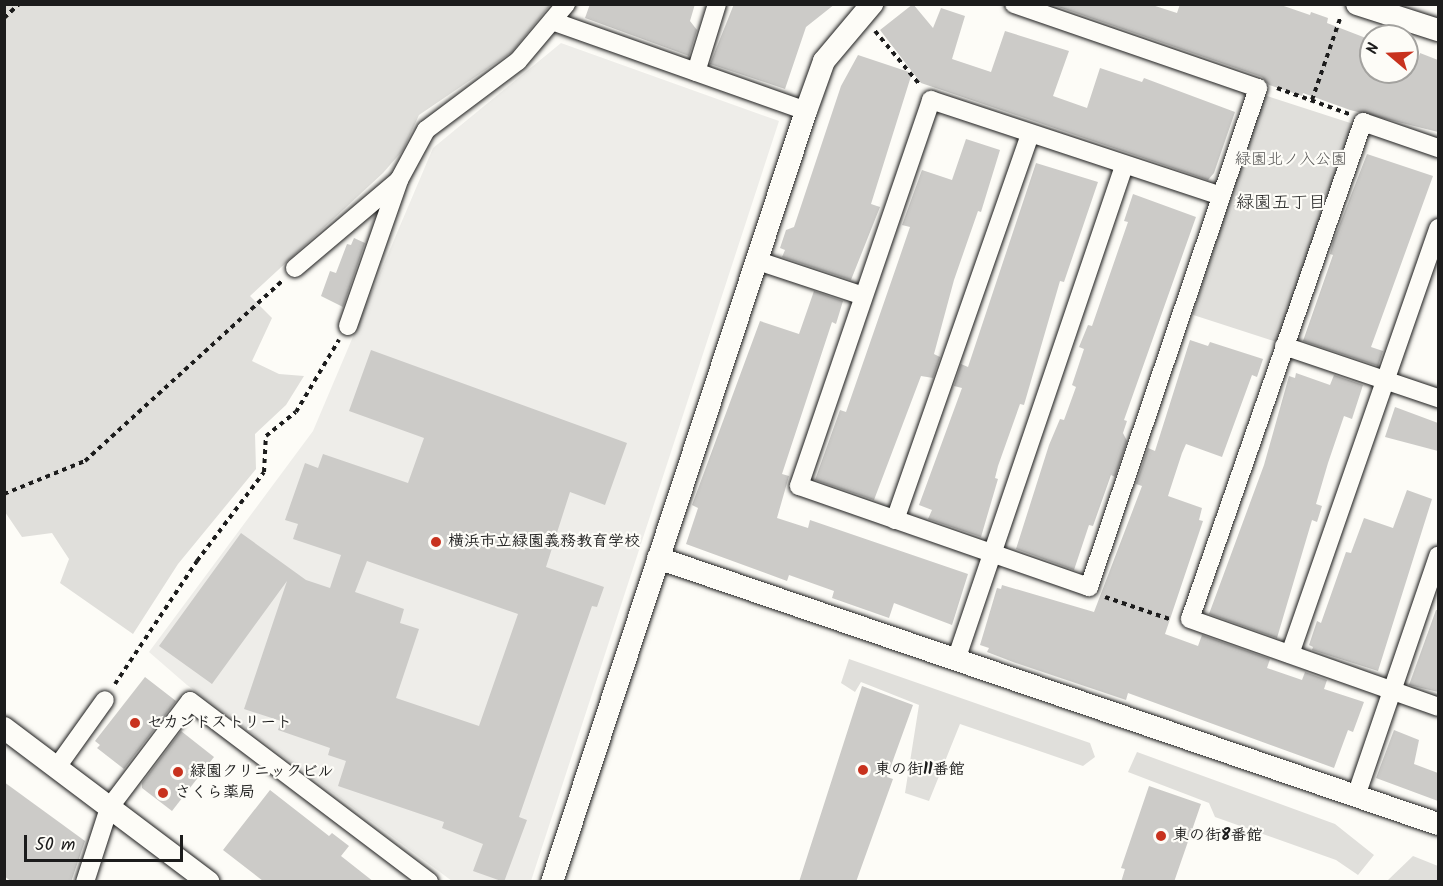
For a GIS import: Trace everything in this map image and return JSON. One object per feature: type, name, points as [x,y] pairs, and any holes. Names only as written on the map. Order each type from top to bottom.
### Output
[{"type":"street","points":[[348,326],[399,180],[426,130],[518,61],[566,4]]},
{"type":"street","points":[[696,72],[717,4]]},
{"type":"street","points":[[552,882],[755,260],[824,61],[872,4]]},
{"type":"street","points":[[1014,4],[1258,88],[1089,586],[799,486],[931,100],[1124,166],[1221,196]]},
{"type":"street","points":[[1350,8],[1438,30]]},
{"type":"street","points":[[552,21],[806,111]]},
{"type":"street","points":[[1438,148],[1363,122],[1190,619],[1438,707]]},
{"type":"street","points":[[895,520],[1029,134]]},
{"type":"street","points":[[956,660],[1124,166]]},
{"type":"street","points":[[295,268],[399,180]]},
{"type":"street","points":[[1290,654],[1438,228]]},
{"type":"street","points":[[755,260],[864,296]]},
{"type":"street","points":[[1284,346],[1438,398]]},
{"type":"street","points":[[1356,796],[1438,556]]},
{"type":"street","points":[[658,558],[1438,824]]},
{"type":"street","points":[[57,767],[109,694]]},
{"type":"street","points":[[85,882],[110,808],[190,701],[429,882]]},
{"type":"street","points":[[4,728],[208,882]]},
{"type":"path","points":[[4,18],[20,4]]},
{"type":"path","points":[[1312,100],[1350,8]]},
{"type":"path","points":[[873,29],[921,86]]},
{"type":"path","points":[[1258,88],[1276,88],[1312,100],[1363,122]]},
{"type":"path","points":[[4,494],[85,461],[295,268]]},
{"type":"path","points":[[109,694],[194,566],[264,472],[266,436],[296,412],[348,326]]},
{"type":"path","points":[[1089,586],[1096,593],[1179,622],[1190,619]]},
{"type":"shaded area","name":"横浜市立緑園義務教育学校","points":[[561,43],[779,121],[531,881],[452,881],[187,685],[149,652],[313,431],[433,148]]},
{"type":"green space","points":[[5,5],[550,5],[512,52],[419,115],[403,150],[383,173],[250,296],[272,318],[252,361],[279,374],[304,376],[286,405],[255,434],[256,469],[178,564],[133,634],[60,583],[69,559],[52,533],[22,537],[5,512]]},
{"type":"green space","name":"緑園北ノ入公園","points":[[1264,95],[1353,124],[1282,344],[1193,315]]},
{"type":"green space","points":[[849,659],[1090,743],[1095,757],[1083,766],[960,724],[929,801],[905,793],[919,705],[861,682],[855,692],[841,683]]},
{"type":"green space","points":[[1137,752],[1335,824],[1374,855],[1358,875],[1336,860],[1215,817],[1209,803],[1128,772]]},
{"type":"green space","points":[[1413,856],[1438,866],[1438,881],[1387,881]]},
{"type":"building","points":[[590,4],[695,4],[690,21],[697,30],[689,56],[585,18]]},
{"type":"building","points":[[734,4],[835,4],[806,27],[785,89],[710,64]]},
{"type":"building","points":[[913,4],[933,28],[941,8],[965,16],[952,59],[991,72],[1005,31],[1069,51],[1053,96],[1087,108],[1100,68],[1142,82],[1144,78],[1235,112],[1214,173],[1208,180],[921,83],[880,30]]},
{"type":"building","points":[[1050,4],[1149,4],[1177,13],[1180,4],[1278,4],[1310,15],[1311,12],[1328,18],[1327,23],[1359,35],[1359,84],[1419,84],[1420,53],[1438,60],[1438,132],[1350,110],[1303,93],[1302,96],[1269,85],[1262,77]]},
{"type":"building","points":[[858,55],[912,73],[871,204],[880,207],[851,280],[782,257],[785,250],[780,248],[786,230],[794,227],[841,86]]},
{"type":"building","points":[[966,139],[1000,150],[981,212],[978,211],[954,280],[934,354],[940,357],[933,378],[921,376],[874,500],[815,480],[840,410],[846,412],[898,262],[910,227],[902,225],[922,170],[952,180]]},
{"type":"building","points":[[1367,154],[1433,176],[1371,347],[1383,351],[1378,366],[1303,341],[1333,255],[1330,254],[1333,242]]},
{"type":"building","points":[[1036,163],[1098,182],[1064,282],[1060,281],[1024,405],[1020,404],[998,466],[995,478],[998,479],[981,537],[928,519],[932,510],[919,505],[962,388],[954,386],[961,364],[968,367]]},
{"type":"building","points":[[1133,194],[1196,217],[1124,420],[1127,421],[1123,433],[1127,441],[1115,477],[1111,475],[1093,526],[1089,525],[1074,570],[1016,549],[1049,445],[1060,419],[1064,420],[1076,387],[1072,385],[1084,349],[1079,347],[1088,325],[1092,326],[1128,222],[1124,221]]},
{"type":"building","points":[[354,238],[365,243],[343,307],[321,296],[330,271],[336,273],[347,244],[351,245]]},
{"type":"building","points":[[814,291],[843,301],[836,324],[832,322],[782,474],[789,476],[777,518],[808,528],[810,520],[968,574],[952,625],[894,603],[889,618],[832,598],[834,591],[789,575],[787,581],[686,544],[698,508],[692,505],[760,321],[799,334]]},
{"type":"building","points":[[1190,340],[1208,346],[1210,342],[1263,359],[1257,377],[1252,375],[1222,457],[1186,444],[1182,453],[1168,496],[1202,508],[1199,520],[1203,521],[1165,634],[1198,646],[1202,635],[1270,659],[1267,668],[1302,680],[1305,672],[1327,680],[1324,689],[1364,702],[1353,732],[1348,730],[1334,768],[1128,693],[1126,700],[1013,662],[987,652],[989,648],[980,645],[997,588],[1001,589],[1002,585],[1094,612],[1142,486],[1136,484],[1148,448],[1155,451]]},
{"type":"building","points":[[371,350],[627,443],[605,505],[570,492],[546,567],[604,587],[597,607],[592,606],[519,817],[527,820],[504,882],[473,871],[483,844],[442,828],[444,822],[338,786],[346,761],[328,755],[330,748],[278,730],[281,721],[244,709],[287,581],[212,684],[159,646],[241,533],[306,580],[330,588],[341,555],[293,539],[298,524],[285,520],[305,463],[318,468],[323,454],[408,483],[424,438],[349,411]],"holes":[[[367,561],[518,614],[479,726],[396,698],[419,629],[400,623],[404,609],[355,592]]]},
{"type":"building","points":[[1296,373],[1330,385],[1334,375],[1363,385],[1352,419],[1344,416],[1328,463],[1316,504],[1322,506],[1317,522],[1312,520],[1277,638],[1209,614],[1264,465],[1289,376],[1295,378]]},
{"type":"building","points":[[1395,407],[1438,423],[1438,451],[1385,437]]},
{"type":"building","points":[[1407,490],[1432,499],[1378,671],[1312,650],[1313,647],[1309,645],[1317,621],[1321,623],[1346,552],[1351,553],[1364,518],[1393,528]]},
{"type":"building","points":[[1436,610],[1438,610],[1438,692],[1409,685]]},
{"type":"building","points":[[145,677],[176,701],[124,769],[97,748],[100,745],[95,741]]},
{"type":"building","name":"東の街11番館","points":[[862,686],[913,705],[887,777],[893,779],[856,882],[799,882]]},
{"type":"building","points":[[1394,730],[1419,740],[1414,764],[1438,773],[1438,801],[1376,778]]},
{"type":"building","name":"緑園クリニックビル","points":[[181,731],[214,757],[172,811],[142,788],[142,783]]},
{"type":"building","points":[[4,782],[85,841],[71,882],[12,882],[4,876]]},
{"type":"building","name":"東の街8番館","points":[[1149,786],[1201,804],[1174,882],[1121,882],[1125,869],[1121,868]]},
{"type":"building","points":[[270,790],[329,836],[332,833],[349,846],[341,856],[374,882],[263,881],[223,850]]},
{"type":"place","name":"横浜市立緑園義務教育学校","points":[[436,542]]},
{"type":"place","name":"セカンドストリート","points":[[135,723]]},
{"type":"place","name":"東の街11番館","points":[[863,770]]},
{"type":"place","name":"緑園クリニックビル","points":[[178,772]]},
{"type":"place","name":"さくら薬局","points":[[163,793]]},
{"type":"place","name":"東の街8番館","points":[[1161,836]]},
{"type":"district","name":"緑園五丁目","points":[[1281,204]]}]
